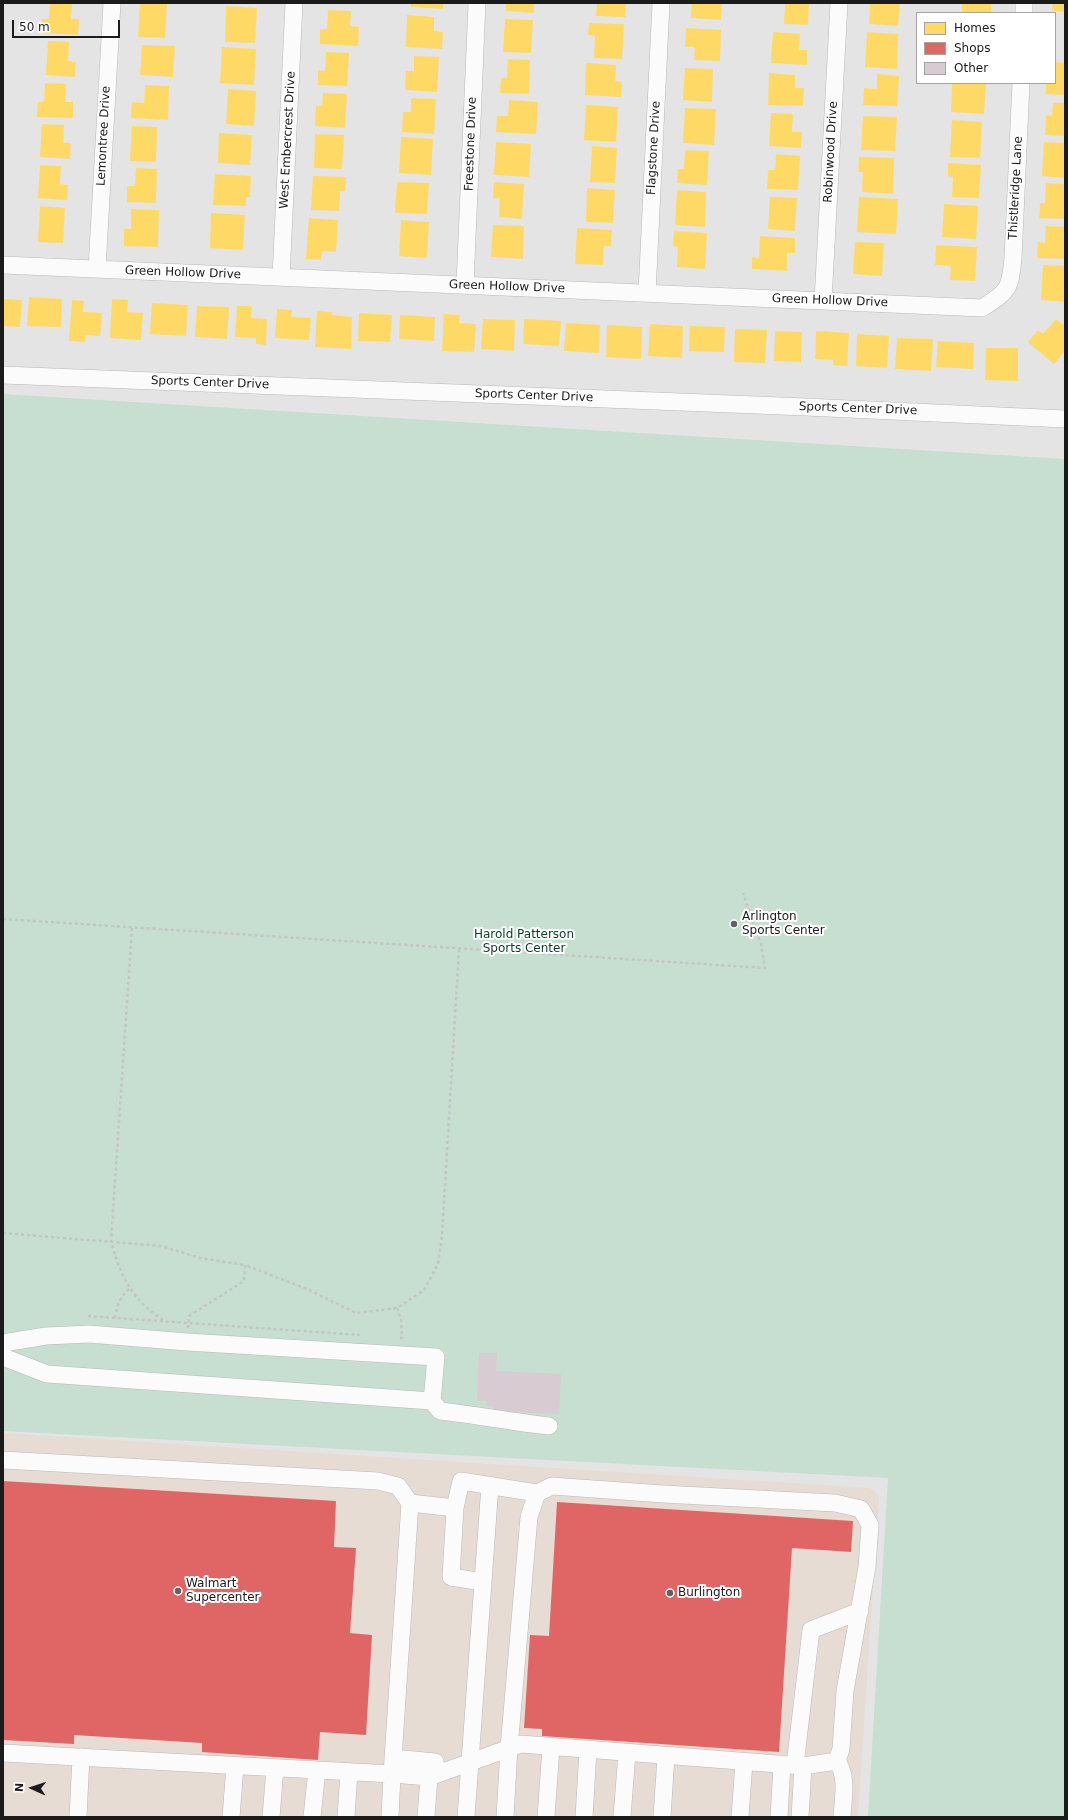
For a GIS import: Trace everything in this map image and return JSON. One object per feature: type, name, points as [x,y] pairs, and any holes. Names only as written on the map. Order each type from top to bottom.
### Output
[{"type":"street","name":"Lemontree Drive","points":[[97,269],[112,3]]},
{"type":"street","name":"West Embercrest Drive","points":[[281,277],[294,3]]},
{"type":"street","name":"Freestone Drive","points":[[465,286],[477,3]]},
{"type":"street","name":"Flagstone Drive","points":[[647,293],[661,3]]},
{"type":"street","name":"Robinwood Drive","points":[[823,301],[839,3]]},
{"type":"street","name":"Thistleridge Lane","points":[[1005,292],[1010,283],[1013,258],[1021,84]]},
{"type":"street","name":"Green Hollow Drive","points":[[3,265],[982,308],[1002,296],[1005,292]]},
{"type":"street","name":"Sports Center Drive","points":[[3,375],[814,407],[1065,420]]},
{"type":"street","points":[[3,1343],[46,1336],[89,1334],[187,1342],[436,1357],[432,1401],[440,1411],[473,1414],[507,1422],[548,1426]]},
{"type":"street","points":[[3,1357],[47,1374],[432,1401]]},
{"type":"street","points":[[3,1460],[378,1480],[398,1486],[410,1503],[390,1817]]},
{"type":"street","points":[[483,1582],[451,1577],[455,1508],[460,1481],[490,1484],[537,1493],[552,1486],[663,1494],[834,1503],[860,1509],[870,1526],[867,1567],[845,1691],[841,1750],[837,1761]]},
{"type":"street","points":[[466,1817],[490,1484]]},
{"type":"street","points":[[505,1817],[509,1748],[529,1516],[537,1493]]},
{"type":"street","points":[[410,1503],[455,1508]]},
{"type":"street","points":[[779,1817],[793,1765],[811,1630],[860,1610]]},
{"type":"street","points":[[3,1753],[349,1772],[393,1766],[433,1776],[521,1744],[793,1765],[837,1761]]},
{"type":"street","points":[[546,1817],[551,1747]]},
{"type":"street","points":[[584,1817],[588,1750]]},
{"type":"street","points":[[622,1817],[627,1753]]},
{"type":"street","points":[[662,1817],[666,1756]]},
{"type":"street","points":[[78,1817],[81,1757]]},
{"type":"street","points":[[837,1761],[842,1767],[844,1781],[842,1817]]},
{"type":"street","points":[[740,1817],[744,1762]]},
{"type":"street","points":[[793,1765],[800,1817]]},
{"type":"street","points":[[231,1817],[235,1766]]},
{"type":"street","points":[[271,1817],[275,1768]]},
{"type":"street","points":[[312,1817],[317,1770]]},
{"type":"street","points":[[346,1817],[349,1772]]},
{"type":"street","points":[[426,1817],[433,1776]]},
{"type":"path","points":[[3,919],[765,968],[761,944],[743,893]]},
{"type":"path","points":[[132,928],[111,1241],[129,1289],[147,1308],[165,1321]]},
{"type":"path","points":[[3,1233],[162,1246],[200,1258],[245,1265],[307,1289],[356,1313],[397,1308],[424,1290],[438,1264],[442,1236],[460,949]]},
{"type":"path","points":[[187,1342],[189,1316],[244,1281],[245,1265]]},
{"type":"path","points":[[115,1318],[117,1306],[123,1294],[129,1289]]},
{"type":"path","points":[[394,1338],[402,1338],[401,1319],[397,1308]]},
{"type":"path","points":[[88,1316],[363,1336]]},
{"type":"shaded area","points":[[3,1433],[870,1488],[879,1496],[858,1817],[3,1817]]},
{"type":"green space","name":"Harold Patterson Sports Center","points":[[3,394],[1065,459],[1065,1817],[868,1817],[888,1478],[3,1431]]},
{"type":"building: Homes","points":[[50,3],[72,3],[71,19],[79,19],[78,35],[41,33],[42,19],[49,19]]},
{"type":"building: Homes","points":[[140,3],[167,3],[165,38],[138,37]]},
{"type":"building: Homes","points":[[411,3],[443,3],[443,9],[411,7]]},
{"type":"building: Homes","points":[[506,3],[534,3],[534,13],[506,11]]},
{"type":"building: Homes","points":[[597,3],[626,3],[625,17],[596,16]]},
{"type":"building: Homes","points":[[692,3],[722,3],[721,20],[691,18]]},
{"type":"building: Homes","points":[[785,3],[809,3],[808,25],[784,24]]},
{"type":"building: Homes","points":[[870,3],[900,3],[898,26],[869,24]]},
{"type":"building: Homes","points":[[962,3],[991,3],[991,12],[962,12]]},
{"type":"building: Homes","points":[[1053,3],[1065,3],[1065,12],[1052,11]]},
{"type":"building: Homes","points":[[226,6],[257,8],[255,43],[225,42]]},
{"type":"building: Homes","points":[[328,10],[351,11],[350,26],[359,27],[358,46],[320,44],[320,29],[327,29]]},
{"type":"building: Homes","points":[[407,15],[434,17],[434,31],[443,32],[442,49],[406,47]]},
{"type":"building: Homes","points":[[505,19],[533,20],[531,53],[503,52]]},
{"type":"building: Homes","points":[[589,23],[624,24],[622,59],[594,58],[595,36],[588,35]]},
{"type":"building: Homes","points":[[686,28],[721,30],[720,61],[694,60],[695,47],[685,47]]},
{"type":"building: Homes","points":[[773,32],[800,34],[799,50],[807,50],[807,65],[771,63]]},
{"type":"building: Homes","points":[[867,32],[898,34],[897,69],[865,67]]},
{"type":"building: Homes","points":[[48,41],[69,42],[68,61],[76,62],[75,77],[46,75]]},
{"type":"building: Homes","points":[[142,45],[175,46],[173,77],[140,75]]},
{"type":"building: Homes","points":[[222,47],[256,49],[254,85],[220,83]]},
{"type":"building: Homes","points":[[326,52],[349,53],[347,86],[318,85],[318,70],[325,71]]},
{"type":"building: Homes","points":[[414,56],[439,57],[437,92],[405,90],[406,71],[414,71]]},
{"type":"building: Homes","points":[[508,59],[530,60],[529,94],[500,93],[501,78],[507,78]]},
{"type":"building: Homes","points":[[1056,62],[1065,63],[1065,95],[1046,94],[1046,84],[1056,84]]},
{"type":"building: Homes","points":[[586,63],[616,65],[615,81],[622,82],[621,97],[585,95]]},
{"type":"building: Homes","points":[[685,68],[713,69],[712,102],[683,100]]},
{"type":"building: Homes","points":[[769,73],[795,75],[795,88],[804,88],[803,106],[768,105]]},
{"type":"building: Homes","points":[[877,74],[899,76],[897,106],[863,105],[864,88],[877,89]]},
{"type":"building: Homes","points":[[45,83],[66,84],[65,102],[73,102],[73,118],[37,117],[38,102],[44,102]]},
{"type":"building: Homes","points":[[952,84],[986,84],[984,114],[951,112]]},
{"type":"building: Homes","points":[[145,85],[169,86],[168,120],[131,118],[132,102],[144,103]]},
{"type":"building: Homes","points":[[228,89],[256,91],[254,126],[226,124]]},
{"type":"building: Homes","points":[[323,93],[347,94],[345,128],[315,126],[316,106],[322,106]]},
{"type":"building: Homes","points":[[411,98],[436,99],[434,134],[402,132],[403,112],[411,112]]},
{"type":"building: Homes","points":[[509,100],[538,102],[536,134],[496,132],[497,116],[508,116]]},
{"type":"building: Homes","points":[[1053,103],[1065,103],[1065,136],[1045,135],[1046,115],[1052,116]]},
{"type":"building: Homes","points":[[586,105],[618,107],[616,142],[584,140]]},
{"type":"building: Homes","points":[[685,108],[716,109],[714,145],[683,143]]},
{"type":"building: Homes","points":[[771,113],[793,114],[792,132],[802,132],[801,148],[769,146]]},
{"type":"building: Homes","points":[[863,116],[897,117],[895,151],[861,150]]},
{"type":"building: Homes","points":[[952,120],[982,122],[980,158],[950,157]]},
{"type":"building: Homes","points":[[42,124],[64,125],[63,143],[71,143],[70,159],[40,157]]},
{"type":"building: Homes","points":[[132,126],[157,127],[156,162],[130,161]]},
{"type":"building: Homes","points":[[219,133],[252,135],[250,165],[218,163]]},
{"type":"building: Homes","points":[[315,134],[344,135],[342,169],[314,168]]},
{"type":"building: Homes","points":[[401,137],[433,139],[431,175],[399,173]]},
{"type":"building: Homes","points":[[496,142],[531,144],[529,177],[494,175]]},
{"type":"building: Homes","points":[[1044,142],[1065,143],[1065,178],[1042,176]]},
{"type":"building: Homes","points":[[592,146],[617,148],[615,183],[590,182]]},
{"type":"building: Homes","points":[[685,150],[709,151],[707,185],[677,183],[678,169],[684,169]]},
{"type":"building: Homes","points":[[776,154],[800,156],[798,190],[767,189],[768,170],[775,170]]},
{"type":"building: Homes","points":[[859,157],[894,158],[893,194],[862,192],[863,172],[858,172]]},
{"type":"building: Homes","points":[[948,163],[981,165],[979,198],[952,197],[953,177],[948,176]]},
{"type":"building: Homes","points":[[40,165],[61,166],[60,184],[68,185],[67,200],[38,198]]},
{"type":"building: Homes","points":[[136,168],[157,169],[156,203],[127,202],[127,186],[135,186]]},
{"type":"building: Homes","points":[[215,174],[251,176],[250,197],[246,197],[246,206],[213,205]]},
{"type":"building: Homes","points":[[313,176],[346,177],[345,191],[340,191],[339,211],[311,210]]},
{"type":"building: Homes","points":[[397,182],[429,183],[427,214],[395,213]]},
{"type":"building: Homes","points":[[494,182],[524,184],[522,219],[499,217],[500,198],[493,198]]},
{"type":"building: Homes","points":[[1046,183],[1065,184],[1065,219],[1039,218],[1040,203],[1045,203]]},
{"type":"building: Homes","points":[[587,188],[615,190],[613,223],[586,222]]},
{"type":"building: Homes","points":[[677,190],[706,192],[705,227],[675,225]]},
{"type":"building: Homes","points":[[770,197],[797,198],[795,231],[768,229]]},
{"type":"building: Homes","points":[[859,197],[898,199],[896,234],[857,232]]},
{"type":"building: Homes","points":[[944,204],[978,206],[976,239],[942,237]]},
{"type":"building: Homes","points":[[40,206],[65,208],[63,243],[38,242]]},
{"type":"building: Homes","points":[[131,209],[159,210],[158,247],[124,246],[124,229],[131,229]]},
{"type":"building: Homes","points":[[211,213],[245,215],[243,250],[210,248]]},
{"type":"building: Homes","points":[[309,218],[338,220],[336,252],[322,251],[321,260],[306,259]]},
{"type":"building: Homes","points":[[401,220],[429,222],[427,258],[399,256]]},
{"type":"building: Homes","points":[[493,225],[524,226],[523,259],[491,257]]},
{"type":"building: Homes","points":[[1046,226],[1065,227],[1065,259],[1037,258],[1038,242],[1045,243]]},
{"type":"building: Homes","points":[[577,228],[612,230],[611,246],[604,246],[603,265],[575,264]]},
{"type":"building: Homes","points":[[674,231],[707,233],[705,269],[677,267],[678,247],[673,246]]},
{"type":"building: Homes","points":[[760,236],[795,238],[795,253],[787,253],[787,271],[752,269],[752,257],[759,258]]},
{"type":"building: Homes","points":[[855,242],[884,243],[882,276],[853,274]]},
{"type":"building: Homes","points":[[936,245],[977,247],[975,281],[950,280],[951,266],[935,265]]},
{"type":"building: Homes","points":[[1043,265],[1065,266],[1065,302],[1041,300]]},
{"type":"building: Homes","points":[[29,297],[62,299],[61,327],[27,326]]},
{"type":"building: Homes","points":[[3,299],[22,300],[20,327],[3,326]]},
{"type":"building: Homes","points":[[112,299],[128,300],[127,312],[143,313],[141,340],[110,338]]},
{"type":"building: Homes","points":[[72,300],[84,301],[83,312],[102,313],[100,336],[86,335],[85,342],[69,341]]},
{"type":"building: Homes","points":[[152,303],[188,305],[186,336],[150,334]]},
{"type":"building: Homes","points":[[197,306],[229,307],[227,339],[195,337]]},
{"type":"building: Homes","points":[[237,306],[252,306],[251,318],[267,319],[266,345],[256,344],[256,338],[235,337]]},
{"type":"building: Homes","points":[[277,309],[292,310],[291,317],[311,318],[309,340],[275,338]]},
{"type":"building: Homes","points":[[317,311],[332,312],[332,315],[352,317],[351,349],[315,347]]},
{"type":"building: Homes","points":[[359,313],[392,315],[390,342],[358,341]]},
{"type":"building: Homes","points":[[444,314],[460,315],[459,323],[476,324],[474,352],[442,351]]},
{"type":"building: Homes","points":[[400,315],[435,317],[434,341],[399,339]]},
{"type":"building: Homes","points":[[483,319],[515,320],[514,351],[481,349]]},
{"type":"building: Homes","points":[[524,319],[561,321],[559,346],[523,344]]},
{"type":"building: Homes","points":[[1056,319],[1065,326],[1065,351],[1054,364],[1028,342],[1038,330],[1043,334]]},
{"type":"building: Homes","points":[[566,323],[600,325],[599,353],[564,351]]},
{"type":"building: Homes","points":[[650,324],[683,326],[682,358],[648,356]]},
{"type":"building: Homes","points":[[607,325],[642,327],[641,359],[606,357]]},
{"type":"building: Homes","points":[[690,326],[725,327],[724,352],[689,351]]},
{"type":"building: Homes","points":[[735,329],[767,330],[765,363],[734,362]]},
{"type":"building: Homes","points":[[775,331],[802,332],[801,362],[774,361]]},
{"type":"building: Homes","points":[[816,331],[849,333],[847,366],[833,365],[833,360],[815,359]]},
{"type":"building: Homes","points":[[857,334],[889,336],[887,368],[856,366]]},
{"type":"building: Homes","points":[[897,338],[933,339],[931,371],[895,369]]},
{"type":"building: Homes","points":[[938,341],[974,343],[973,369],[936,367]]},
{"type":"building: Homes","points":[[986,348],[1018,348],[1018,381],[985,380]]},
{"type":"building: Shops","name":"Walmart Supercenter","points":[[3,1481],[336,1501],[334,1547],[356,1548],[350,1633],[372,1635],[366,1735],[320,1732],[318,1760],[202,1752],[202,1743],[74,1735],[74,1744],[3,1740]]},
{"type":"building: Shops","name":"Burlington","points":[[557,1502],[853,1521],[851,1552],[792,1548],[779,1752],[542,1736],[542,1729],[524,1728],[530,1635],[549,1636]]},
{"type":"building: Other","points":[[479,1353],[497,1353],[496,1371],[561,1374],[559,1414],[493,1411],[493,1406],[487,1406],[487,1401],[477,1401]]},
{"type":"place","name":"Arlington Sports Center","points":[[734,924]]},
{"type":"place","name":"Walmart Supercenter","points":[[178,1591]]},
{"type":"place","name":"Burlington","points":[[670,1593]]}]
